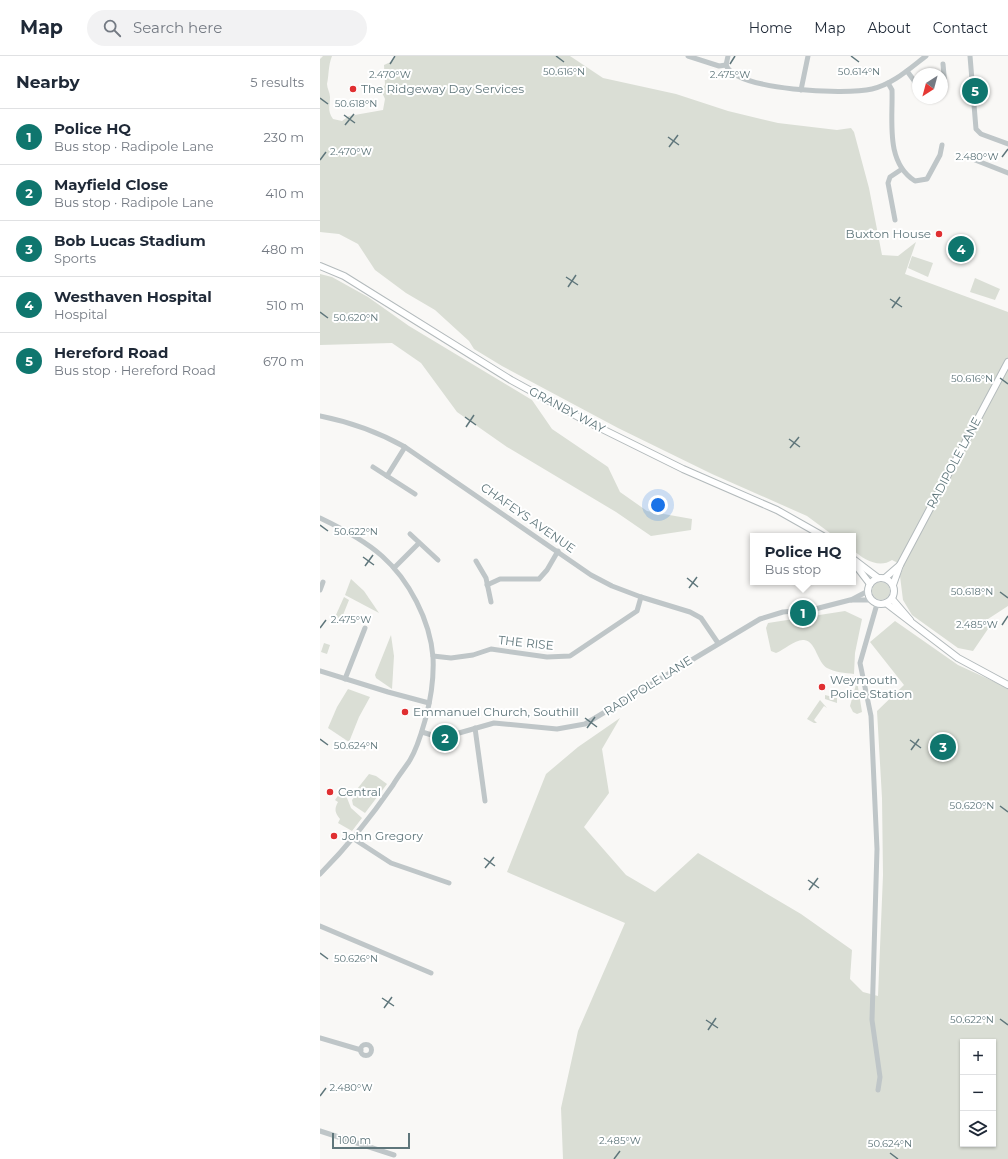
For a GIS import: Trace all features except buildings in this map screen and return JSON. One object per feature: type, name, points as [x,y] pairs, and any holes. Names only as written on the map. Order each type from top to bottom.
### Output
[{"type":"main road","name":"GRANBY WAY","points":[[320,266],[355,283],[511,380],[584,420],[682,469],[777,510],[818,533]]},
{"type":"main road","name":"RADIPOLE LANE","points":[[893,585],[900,565],[1008,362]]},
{"type":"main road","points":[[856,562],[893,585],[894,592],[892,599],[886,604]]},
{"type":"main road","points":[[856,565],[869,587],[871,600],[877,604],[886,604],[958,658],[1008,685]]},
{"type":"main road","name":"RADIPOLE LANE","points":[[882,578],[900,565]]},
{"type":"main road","points":[[869,587],[882,578]]},
{"type":"main road","points":[[892,599],[917,627]]},
{"type":"street","points":[[688,56],[719,66],[726,65]]},
{"type":"street","points":[[728,56],[726,65],[731,72],[747,79],[773,86],[819,93],[856,92],[873,89],[888,83],[907,71],[926,56]]},
{"type":"street","points":[[802,90],[808,56]]},
{"type":"street","points":[[970,56],[974,124],[976,130],[981,134],[1008,144]]},
{"type":"street","points":[[944,64],[944,68]]},
{"type":"street","points":[[907,71],[912,78]]},
{"type":"street","points":[[888,83],[892,90],[892,139],[896,155],[902,169],[908,177],[915,181],[927,179],[938,160],[942,145]]},
{"type":"street","points":[[965,156],[1008,173]]},
{"type":"street","points":[[895,220],[888,182],[890,177],[902,169]]},
{"type":"street","name":"CHAFEYS AVENUE","points":[[320,416],[343,420],[384,436],[405,447],[591,575],[612,586],[641,597],[690,612],[701,618],[718,643]]},
{"type":"street","points":[[387,476],[405,447]]},
{"type":"street","points":[[373,467],[415,494]]},
{"type":"street","points":[[320,518],[367,544],[394,568],[418,606],[425,623],[433,656],[433,675],[430,703],[422,732],[411,759],[354,839],[320,874]]},
{"type":"street","points":[[410,534],[438,560]]},
{"type":"street","points":[[394,568],[419,543]]},
{"type":"street","points":[[487,585],[500,579],[539,579],[547,570],[558,551]]},
{"type":"street","points":[[476,562],[486,578],[491,602]]},
{"type":"street","points":[[320,590],[323,582]]},
{"type":"street","name":"RADIPOLE LANE","points":[[850,600],[869,587]]},
{"type":"street","name":"THE RISE","points":[[433,656],[451,658],[473,655],[491,649],[547,657],[570,656],[637,611],[641,597]]},
{"type":"street","name":"RADIPOLE LANE","points":[[422,732],[435,736],[452,735],[494,723],[557,728],[585,724],[760,618],[783,612],[815,610],[850,600],[871,600]]},
{"type":"street","points":[[877,604],[860,663],[871,716],[877,849],[872,1020],[880,1077],[878,1090]]},
{"type":"street","points":[[345,680],[365,628]]},
{"type":"street","points":[[320,671],[345,680],[430,703]]},
{"type":"street","points":[[475,728],[485,801]]},
{"type":"street","points":[[354,839],[391,863],[449,883]]},
{"type":"street","points":[[320,926],[431,973]]},
{"type":"street","points":[[320,1038],[361,1050]]},
{"type":"street","points":[[320,1131],[394,1155]]},
{"type":"shaded area","points":[[323,56],[332,56],[327,84],[330,95],[329,108],[333,119],[342,121],[349,116],[383,110],[385,99],[381,90],[385,85],[384,65],[393,61],[396,56],[570,56],[603,78],[676,94],[728,111],[778,123],[837,130],[851,128],[854,132],[869,188],[882,255],[898,256],[916,242],[905,274],[1008,312],[1008,606],[988,619],[990,626],[973,651],[958,648],[912,615],[903,600],[900,576],[904,566],[892,560],[882,564],[871,562],[861,557],[856,553],[856,533],[830,533],[807,516],[712,474],[618,428],[502,366],[474,349],[469,341],[435,310],[406,293],[375,270],[358,244],[339,234],[320,232],[320,59]]},
{"type":"shaded area","points":[[912,256],[933,263],[928,277],[908,268]]},
{"type":"shaded area","points":[[320,274],[332,277],[368,297],[409,326],[532,400],[552,429],[608,467],[620,492],[647,511],[692,519],[691,530],[651,536],[616,512],[507,447],[457,412],[421,363],[392,343],[320,345]]},
{"type":"shaded area","points":[[975,278],[1000,289],[995,300],[970,292]]},
{"type":"shaded area","points":[[351,579],[364,591],[379,613],[345,595]]},
{"type":"shaded area","points":[[881,582],[887,585],[890,591],[887,597],[881,600],[875,597],[872,591],[875,585]]},
{"type":"shaded area","points":[[344,597],[349,600],[341,620],[335,617]]},
{"type":"shaded area","points":[[845,611],[862,619],[855,653],[854,674],[827,668],[808,641],[801,640],[793,643],[776,653],[771,651],[766,628],[768,623]]},
{"type":"shaded area","points":[[895,621],[958,665],[1008,688],[1008,1159],[563,1159],[561,1108],[578,1031],[625,923],[507,872],[546,774],[578,747],[620,718],[602,749],[609,793],[584,827],[626,875],[655,892],[698,853],[801,914],[852,950],[850,979],[863,992],[878,996],[883,875],[882,798],[877,711],[904,685],[870,642]]},
{"type":"shaded area","points":[[391,635],[394,656],[392,689],[376,678],[375,675]]},
{"type":"shaded area","points":[[324,643],[330,645],[327,654],[321,652]]},
{"type":"shaded area","points":[[857,681],[862,712],[857,714],[853,712],[850,706]]},
{"type":"shaded area","points":[[348,689],[370,697],[359,717],[349,742],[328,728],[337,707]]},
{"type":"shaded area","points":[[825,695],[837,698],[837,703],[825,699]]},
{"type":"shaded area","points":[[820,700],[827,708],[824,706],[814,720],[817,723],[814,723],[807,719]]},
{"type":"shaded area","points":[[369,774],[376,776],[387,784],[365,813],[353,805],[352,800],[356,795],[354,793]]},
{"type":"shaded area","points":[[340,793],[347,798],[351,808],[362,818],[352,831],[338,823],[340,819],[336,813],[336,807],[338,802],[335,800]]},
{"type":"place","name":"The Ridgeway Day Services","points":[[353,89]]},
{"type":"place","name":"Hereford Road","points":[[975,91]]},
{"type":"place","name":"Buxton House","points":[[939,234]]},
{"type":"place","name":"Westhaven Hospital","points":[[961,249]]},
{"type":"place","name":"Police HQ","points":[[803,613]]},
{"type":"place","name":"Weymouth Police Station","points":[[822,687]]},
{"type":"place","name":"Emmanuel Church, Southill","points":[[405,712]]},
{"type":"place","name":"Mayfield Close","points":[[445,738]]},
{"type":"place","name":"Bob Lucas Stadium","points":[[943,747]]},
{"type":"place","name":"Central","points":[[330,792]]},
{"type":"place","name":"John Gregory","points":[[334,836]]}]
